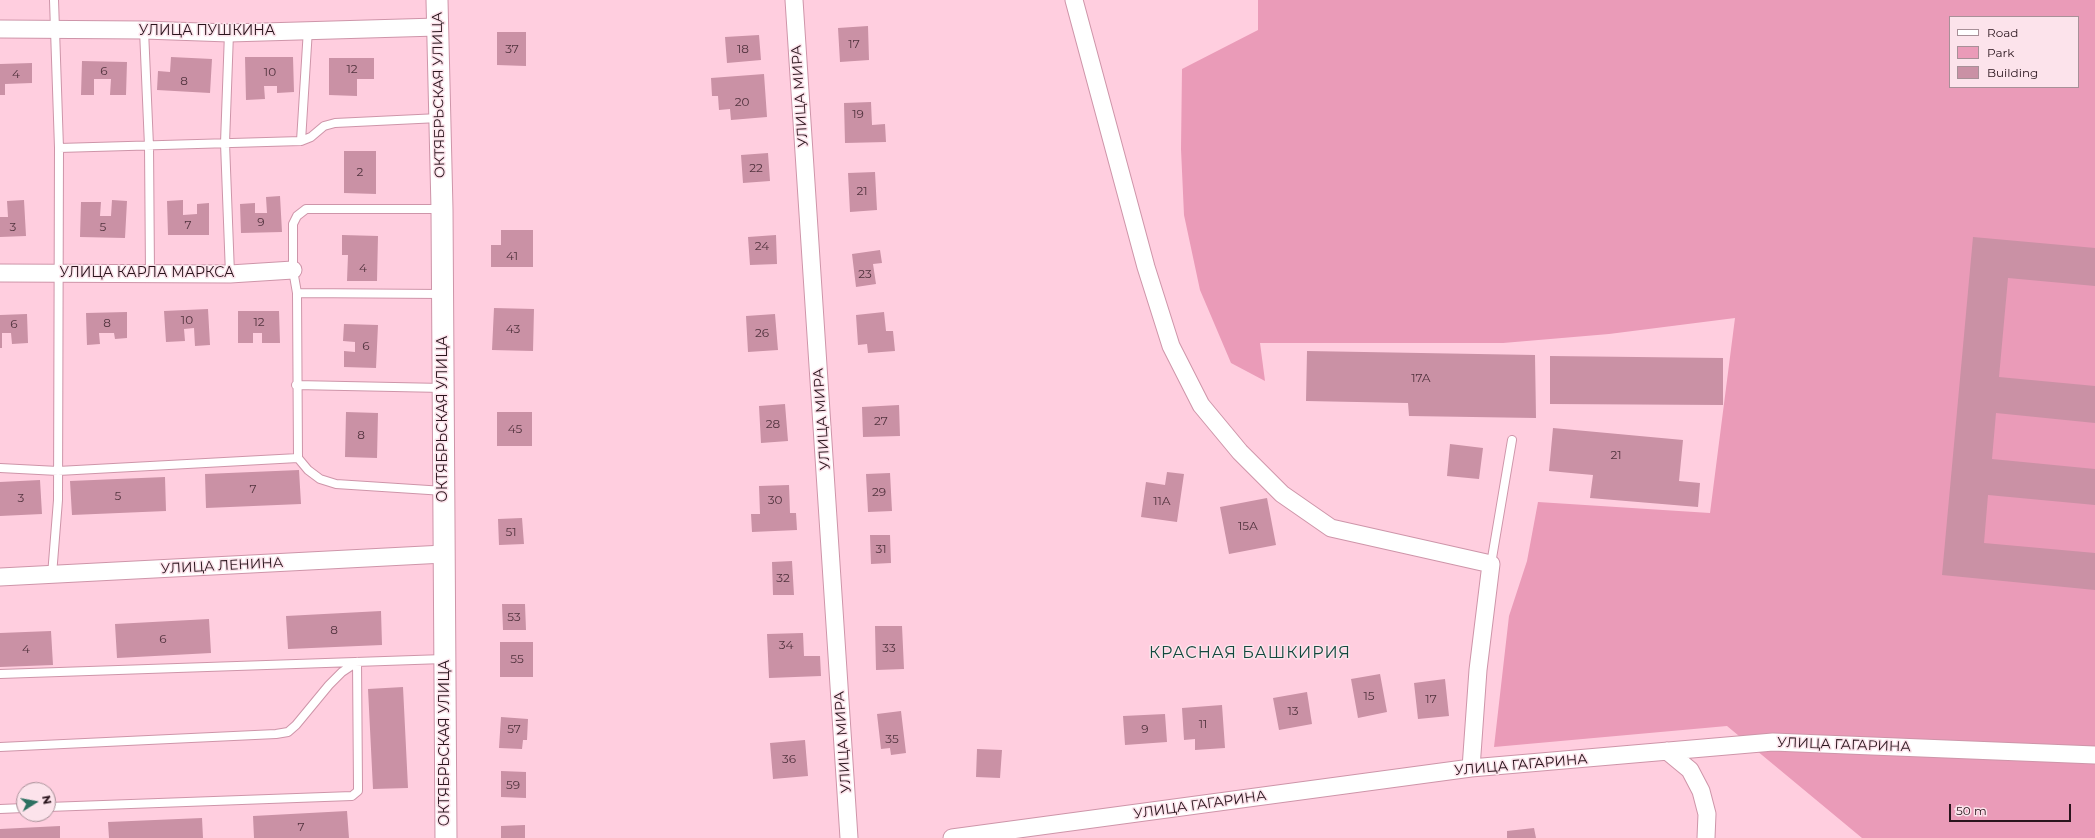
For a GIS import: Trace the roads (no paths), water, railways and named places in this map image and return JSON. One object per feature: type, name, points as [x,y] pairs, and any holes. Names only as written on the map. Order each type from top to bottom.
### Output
[{"type":"street","name":"ОКТЯБРЬСКАЯ УЛИЦА","points":[[437,0],[442,209],[444,388],[446,838]]},
{"type":"street","name":"УЛИЦА МИРА","points":[[794,0],[850,838]]},
{"type":"street","points":[[1074,0],[1146,267],[1171,346],[1201,405],[1240,452],[1282,494],[1331,528],[1491,564],[1478,670],[1471,768]]},
{"type":"street","name":"УЛИЦА ПУШКИНА","points":[[0,30],[144,30],[230,34],[308,30],[437,27]]},
{"type":"street","name":"УЛИЦА КАРЛА МАРКСА","points":[[0,273],[230,274],[293,270]]},
{"type":"street","name":"УЛИЦА ЛЕНИНА","points":[[0,577],[444,554]]},
{"type":"street","name":"УЛИЦА ГАГАРИНА","points":[[952,838],[1471,768],[1773,742],[2095,755]]},
{"type":"street","points":[[1667,751],[1690,770],[1701,791],[1707,814],[1706,838]]},
{"type":"lane","points":[[52,575],[58,500],[59,148],[54,0]]},
{"type":"lane","points":[[144,30],[149,146],[150,274]]},
{"type":"lane","points":[[301,141],[308,30]]},
{"type":"lane","points":[[230,34],[225,144],[230,274]]},
{"type":"lane","points":[[59,148],[301,141],[312,137],[324,126],[335,124],[439,118]]},
{"type":"lane","points":[[442,209],[306,209],[301,212],[293,224],[293,270],[297,293],[296,385],[298,458],[308,470],[320,479],[336,484],[444,492]]},
{"type":"lane","points":[[297,293],[442,294]]},
{"type":"lane","points":[[296,385],[444,388]]},
{"type":"lane","points":[[1491,564],[1512,440]]},
{"type":"lane","points":[[0,468],[58,471],[298,458]]},
{"type":"lane","points":[[0,674],[445,659]]},
{"type":"lane","points":[[0,747],[288,732],[296,725],[329,685],[342,672],[357,662]]},
{"type":"lane","points":[[56,807],[352,796],[358,791],[357,662]]},
{"type":"lane","points":[[0,809],[16,808]]},
{"type":"district","name":"КРАСНАЯ БАШКИРИЯ","points":[[1250,653]]}]
